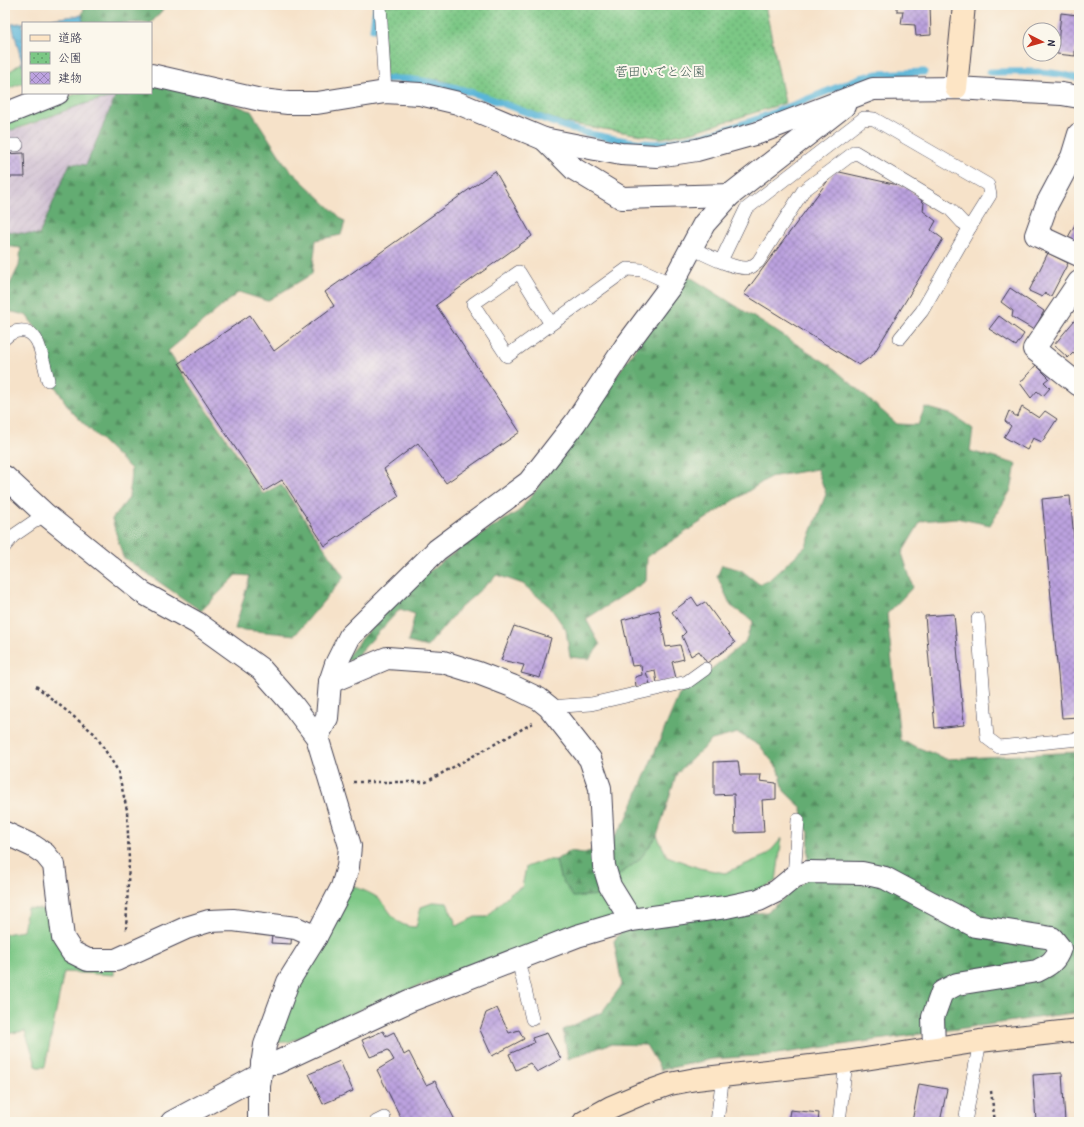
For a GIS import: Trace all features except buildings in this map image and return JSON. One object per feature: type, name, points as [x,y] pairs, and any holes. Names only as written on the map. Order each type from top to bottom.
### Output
[{"type":"street","points":[[956,88],[964,5]]},
{"type":"street","points":[[152,75],[261,100],[288,103],[317,103],[385,92],[420,94],[458,103],[544,139],[621,154],[657,156],[697,150],[758,133],[873,89],[956,88],[1062,94],[1079,97]]},
{"type":"street","points":[[5,114],[55,94]]},
{"type":"street","points":[[317,737],[327,718],[330,682],[336,664],[350,636],[437,550],[529,482],[575,423],[625,347],[672,284],[704,224],[730,195],[839,111],[853,96]]},
{"type":"street","points":[[1079,134],[1072,157],[1047,204],[1036,235],[1079,255]]},
{"type":"street","points":[[544,139],[574,169],[622,198],[730,195]]},
{"type":"street","points":[[1079,282],[1034,349],[1079,385]]},
{"type":"street","points":[[5,477],[45,514],[144,593],[196,623],[260,669],[292,704],[317,737],[350,846],[348,867],[342,887],[316,937],[288,982],[265,1045],[261,1069],[259,1122]]},
{"type":"street","points":[[330,682],[387,658],[443,662],[512,686],[539,699],[552,709],[590,758],[600,788],[604,866],[610,886],[631,920]]},
{"type":"street","points":[[5,833],[33,846],[45,854],[54,865],[63,938],[72,952],[88,960],[116,960],[186,928],[209,921],[233,920],[296,928],[316,937]]},
{"type":"street","points":[[172,1122],[261,1069],[408,1001],[518,960],[577,936],[631,920],[726,907],[759,900],[777,891],[794,878],[808,872],[862,873],[886,878],[975,926],[1052,938],[1060,948],[1057,957],[1049,965],[1038,971],[957,984],[942,992],[934,1017],[934,1048]]},
{"type":"street","points":[[584,1122],[611,1107],[670,1084],[723,1075],[846,1062],[980,1041],[1079,1030]]},
{"type":"lane","points":[[380,5],[385,92]]},
{"type":"lane","points":[[721,261],[746,209],[864,118],[874,119],[988,184],[990,194],[922,311],[900,338]]},
{"type":"lane","points":[[692,248],[721,261],[742,268],[751,267],[758,262],[803,191],[854,152],[950,209],[962,222],[970,227]]},
{"type":"lane","points":[[551,324],[519,272],[473,304],[507,356],[627,269],[642,270],[672,284]]},
{"type":"lane","points":[[5,338],[12,332],[26,331],[36,338],[48,380]]},
{"type":"lane","points":[[5,546],[13,536],[45,514]]},
{"type":"lane","points":[[978,619],[987,738],[999,747],[1079,739]]},
{"type":"lane","points":[[552,709],[591,704],[687,682],[705,669]]},
{"type":"lane","points":[[794,878],[798,820]]},
{"type":"lane","points":[[518,960],[532,1019]]},
{"type":"lane","points":[[965,1122],[980,1041]]},
{"type":"lane","points":[[839,1122],[846,1062]]},
{"type":"lane","points":[[717,1122],[723,1075]]},
{"type":"path","points":[[36,686],[95,734],[118,771],[127,810],[129,861],[125,930],[130,942],[137,950]]},
{"type":"path","points":[[331,782],[426,782],[552,709]]},
{"type":"shaded area","points":[[115,97],[86,165],[70,163],[38,236],[5,231],[5,132],[25,127],[93,100]]},
{"type":"green space","points":[[85,5],[167,5],[152,22],[83,22],[82,15]]},
{"type":"green space","name":"菅田いでと公園","points":[[382,5],[765,5],[785,103],[693,132],[661,138],[565,123],[441,80],[385,76]]},
{"type":"green space","points":[[21,63],[22,83],[5,90],[5,75]]},
{"type":"green space","points":[[152,83],[194,89],[251,111],[287,167],[345,222],[341,235],[316,240],[312,274],[267,301],[239,292],[168,351],[263,494],[281,484],[344,577],[295,635],[235,629],[250,576],[237,575],[201,611],[123,557],[112,519],[129,498],[131,469],[71,411],[51,380],[38,331],[26,315],[8,311],[5,313],[5,294],[19,266],[21,248],[5,246],[5,231],[39,235],[70,163],[86,165],[117,94],[152,94]]},
{"type":"green space","points":[[75,94],[116,94],[115,97],[87,103],[5,132],[5,122]]},
{"type":"green space","points":[[687,275],[831,366],[897,424],[918,425],[925,407],[953,415],[973,429],[970,451],[1016,464],[1011,490],[990,525],[956,518],[921,521],[902,553],[913,587],[887,614],[900,740],[946,759],[1079,752],[1079,1012],[769,1055],[712,1059],[661,1070],[646,1045],[609,1044],[568,1059],[563,1030],[602,1012],[622,985],[614,941],[626,925],[767,912],[807,879],[809,832],[804,827],[802,808],[784,791],[779,770],[760,746],[738,733],[712,740],[677,773],[657,836],[639,860],[615,878],[604,895],[573,897],[560,877],[556,860],[569,851],[584,853],[608,846],[626,820],[679,695],[745,642],[753,621],[731,606],[717,576],[722,565],[741,570],[759,584],[768,581],[806,546],[826,494],[817,469],[770,477],[647,557],[646,581],[586,619],[600,645],[589,659],[570,657],[566,630],[550,607],[523,584],[497,575],[459,609],[427,647],[408,642],[415,614],[400,609],[354,659],[343,661],[402,592],[463,546],[519,511],[537,489]]},
{"type":"green space","points":[[657,836],[667,856],[699,868],[725,873],[767,855],[782,838],[776,881],[747,896],[453,973],[384,999],[289,1042],[271,1043],[296,976],[348,884],[375,896],[385,905],[396,920],[401,924],[416,927],[421,907],[435,902],[447,903],[457,926],[475,917],[487,917],[510,893],[522,887],[526,867],[545,860],[556,860],[560,877],[615,878],[639,860]]},
{"type":"green space","points":[[27,908],[49,910],[57,938],[114,964],[114,975],[64,972],[45,1067],[37,1067],[25,1031],[5,1034],[5,934],[23,931]]},
{"type":"water","points":[[82,15],[83,22],[28,22]]},
{"type":"water","points":[[22,23],[22,63],[12,24]]},
{"type":"waterway","points":[[373,29],[376,7]]},
{"type":"waterway","points":[[383,79],[406,79],[452,87],[497,101],[563,126],[599,136],[642,143],[665,143],[690,139],[740,125],[860,78],[877,74],[924,72]]},
{"type":"waterway","points":[[990,72],[1046,72],[1079,79]]}]
